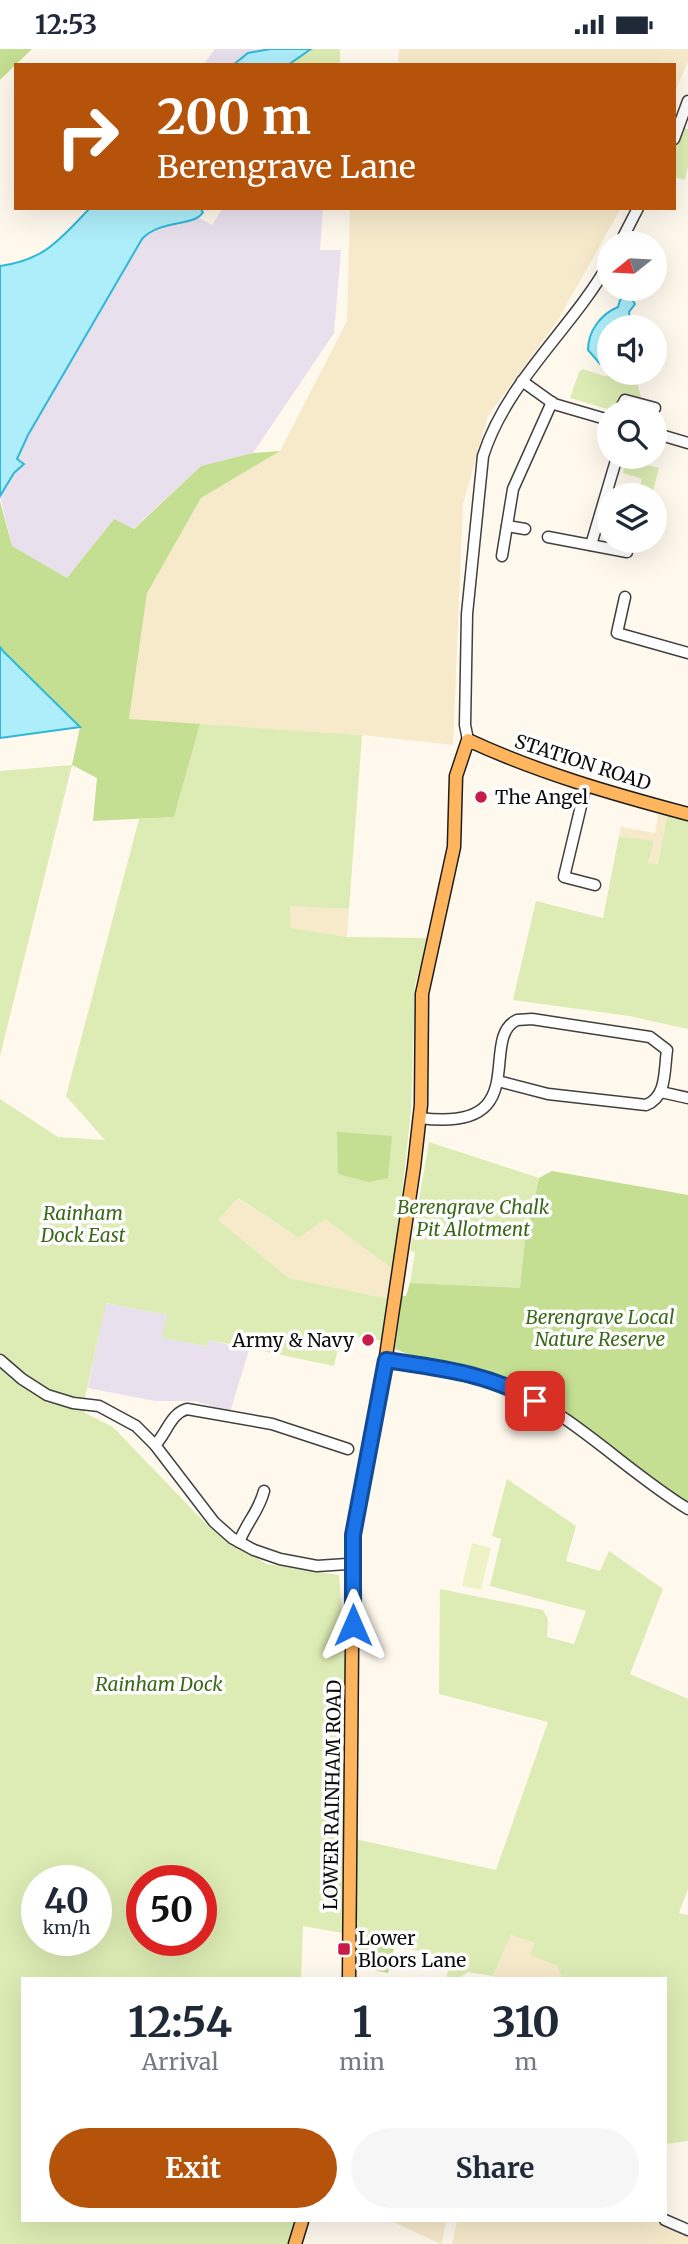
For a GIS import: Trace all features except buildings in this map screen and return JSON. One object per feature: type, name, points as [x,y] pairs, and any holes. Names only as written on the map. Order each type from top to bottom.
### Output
[{"type":"main road","name":"STATION ROAD","points":[[468,740],[502,756],[586,785],[688,814]]},
{"type":"main road","name":"LOWER RAINHAM ROAD","points":[[349,1977],[353,1535],[386,1360],[420,1118],[422,994],[453,852],[456,776],[468,740]]},
{"type":"main road","points":[[296,2244],[302,2222]]},
{"type":"street","points":[[676,134],[688,101]]},
{"type":"street","points":[[626,231],[637,210]]},
{"type":"street","points":[[468,740],[466,653],[479,475],[492,432],[522,381],[580,308],[597,282]]},
{"type":"street","points":[[522,381],[552,402],[597,416]]},
{"type":"street","points":[[502,556],[516,483],[552,402]]},
{"type":"street","points":[[667,437],[688,443]]},
{"type":"street","points":[[591,545],[613,469]]},
{"type":"street","points":[[507,526],[525,529]]},
{"type":"street","points":[[548,537],[597,546]]},
{"type":"street","points":[[625,597],[617,633],[688,653]]},
{"type":"street","points":[[586,785],[564,877],[595,885]]},
{"type":"street","points":[[420,1118],[452,1120],[474,1114],[491,1098],[498,1081],[505,1032],[514,1021],[528,1019],[650,1037],[667,1050],[661,1092],[656,1101],[646,1105],[548,1094],[498,1081]]},
{"type":"street","points":[[661,1092],[688,1098]]},
{"type":"street","points":[[0,1360],[47,1395],[73,1403],[91,1403],[111,1411],[141,1430],[214,1522],[254,1551],[317,1566],[347,1564],[353,1567]]},
{"type":"street","points":[[386,1360],[472,1374],[517,1390],[555,1413],[688,1509]]},
{"type":"street","points":[[155,1445],[163,1437],[176,1414],[188,1409],[272,1424],[348,1449]]},
{"type":"street","points":[[239,1542],[250,1519],[260,1508],[264,1491]]},
{"type":"street","points":[[667,2221],[688,2230]]},
{"type":"shaded area","points":[[215,49],[270,49],[248,53],[236,63],[204,63]]},
{"type":"shaded area","points":[[399,49],[688,49],[688,61],[676,89],[676,63],[398,63]]},
{"type":"shaded area","points":[[222,210],[323,210],[320,250],[341,250],[334,333],[253,453],[201,466],[133,529],[113,520],[67,578],[12,546],[0,496],[23,464],[16,459],[28,435],[142,239],[149,231],[166,224],[200,218],[212,225]]},
{"type":"shaded area","points":[[350,210],[620,210],[608,231],[597,231],[597,251],[558,320],[488,416],[463,504],[453,745],[362,735],[129,720],[147,592],[201,498],[280,451],[347,321]]},
{"type":"shaded area","points":[[659,811],[668,811],[658,864],[648,863],[653,841],[619,836],[621,827],[655,833]]},
{"type":"shaded area","points":[[290,906],[349,909],[347,937],[290,929]]},
{"type":"shaded area","points":[[237,1198],[299,1238],[325,1219],[394,1270],[390,1299],[289,1278],[218,1220]]},
{"type":"shaded area","points":[[105,1303],[168,1315],[163,1338],[207,1346],[209,1340],[249,1350],[230,1412],[195,1401],[155,1401],[88,1388]]},
{"type":"shaded area","points":[[511,1935],[535,1943],[530,1955],[557,1966],[562,1977],[495,1977],[493,1976]]},
{"type":"shaded area","points":[[393,2222],[446,2222],[441,2244]]},
{"type":"shaded area","points":[[457,2222],[667,2222],[688,2229],[688,2244],[452,2244]]},
{"type":"green space","points":[[0,49],[32,49],[18,63],[14,63],[14,66],[0,80]]},
{"type":"green space","points":[[270,49],[340,49],[340,63],[236,63],[248,53]]},
{"type":"green space","points":[[684,128],[688,129],[688,167],[685,180],[676,178],[676,145]]},
{"type":"green space","points":[[583,369],[597,374],[597,385],[637,385],[641,397],[597,399],[597,406],[570,398],[579,372]]},
{"type":"green space","points":[[280,451],[201,498],[147,593],[129,719],[200,724],[174,817],[93,821],[97,778],[72,765],[80,727],[0,647],[0,501],[12,546],[67,578],[114,519],[134,529],[201,466],[253,453]]},
{"type":"green space","points":[[624,469],[659,469],[655,483],[641,483],[642,479],[623,473]]},
{"type":"green space","points":[[200,724],[362,735],[349,909],[290,906],[290,928],[347,937],[428,938],[415,985],[411,1110],[394,1270],[325,1219],[299,1238],[238,1198],[218,1220],[289,1278],[390,1299],[384,1341],[341,1335],[334,1366],[209,1340],[207,1346],[162,1338],[167,1315],[106,1303],[84,1402],[85,1413],[113,1427],[209,1527],[266,1564],[339,1575],[346,1676],[346,1889],[342,1933],[303,1926],[301,1977],[21,1977],[21,2222],[300,2222],[293,2244],[0,2244],[0,1099],[58,1137],[105,1140],[66,1096],[139,819],[174,817]]},
{"type":"green space","points":[[72,765],[0,1056],[0,771]]},
{"type":"green space","points":[[668,811],[688,816],[688,1029],[629,1016],[513,1000],[536,901],[603,918],[619,836],[654,841],[648,863],[658,864]]},
{"type":"green space","points":[[337,1132],[392,1136],[388,1178],[369,1182],[338,1174]]},
{"type":"green space","name":"Berengrave Chalk Pit Allotment","points":[[429,1142],[539,1178],[525,1240],[520,1289],[410,1283],[415,1252],[410,1251]]},
{"type":"green space","name":"Berengrave Local Nature Reserve","points":[[552,1171],[688,1195],[688,1504],[633,1466],[546,1399],[502,1378],[459,1364],[428,1362],[395,1349],[402,1296],[406,1296],[410,1283],[520,1288],[525,1240],[539,1178]]},
{"type":"green space","points":[[507,1479],[576,1526],[566,1561],[600,1571],[609,1551],[663,1589],[630,1674],[688,1699],[688,1889],[679,1913],[688,1915],[688,2141],[667,2144],[667,1977],[562,1977],[557,1966],[530,1955],[535,1943],[511,1935],[493,1976],[468,1972],[461,1977],[446,1977],[451,1958],[357,1938],[355,1839],[496,1870],[548,1722],[439,1694],[440,1589],[543,1610],[548,1619],[547,1637],[574,1644],[586,1611],[490,1586],[501,1539],[492,1536]]},
{"type":"green space","points":[[472,1543],[491,1548],[481,1590],[462,1586]]},
{"type":"green space","points":[[357,1938],[395,1944],[388,1973],[356,1967]]},
{"type":"water","points":[[270,49],[311,49],[291,63],[236,63],[248,53]]},
{"type":"water","points":[[88,210],[203,212],[193,220],[158,228],[142,239],[28,435],[17,459],[24,464],[14,473],[0,496],[0,266],[29,259],[60,238]]},
{"type":"water","points":[[620,301],[633,301],[635,304],[629,315],[606,315],[618,307]]},
{"type":"water","points":[[597,324],[597,360],[588,350]]},
{"type":"water","points":[[0,647],[4,652],[80,727],[0,738]]},
{"type":"place","name":"The Angel","points":[[481,797]]},
{"type":"place","name":"Army & Navy","points":[[368,1340]]},
{"type":"place","name":"Lower Bloors Lane","points":[[344,1949]]},
{"type":"route","points":[[353,1625],[353,1535],[386,1360],[472,1374],[517,1390],[535,1401]]},
{"type":"park label","name":"Rainham Dock East","points":[[83,1224]]},
{"type":"park label","name":"Rainham Dock","points":[[159,1684]]}]
